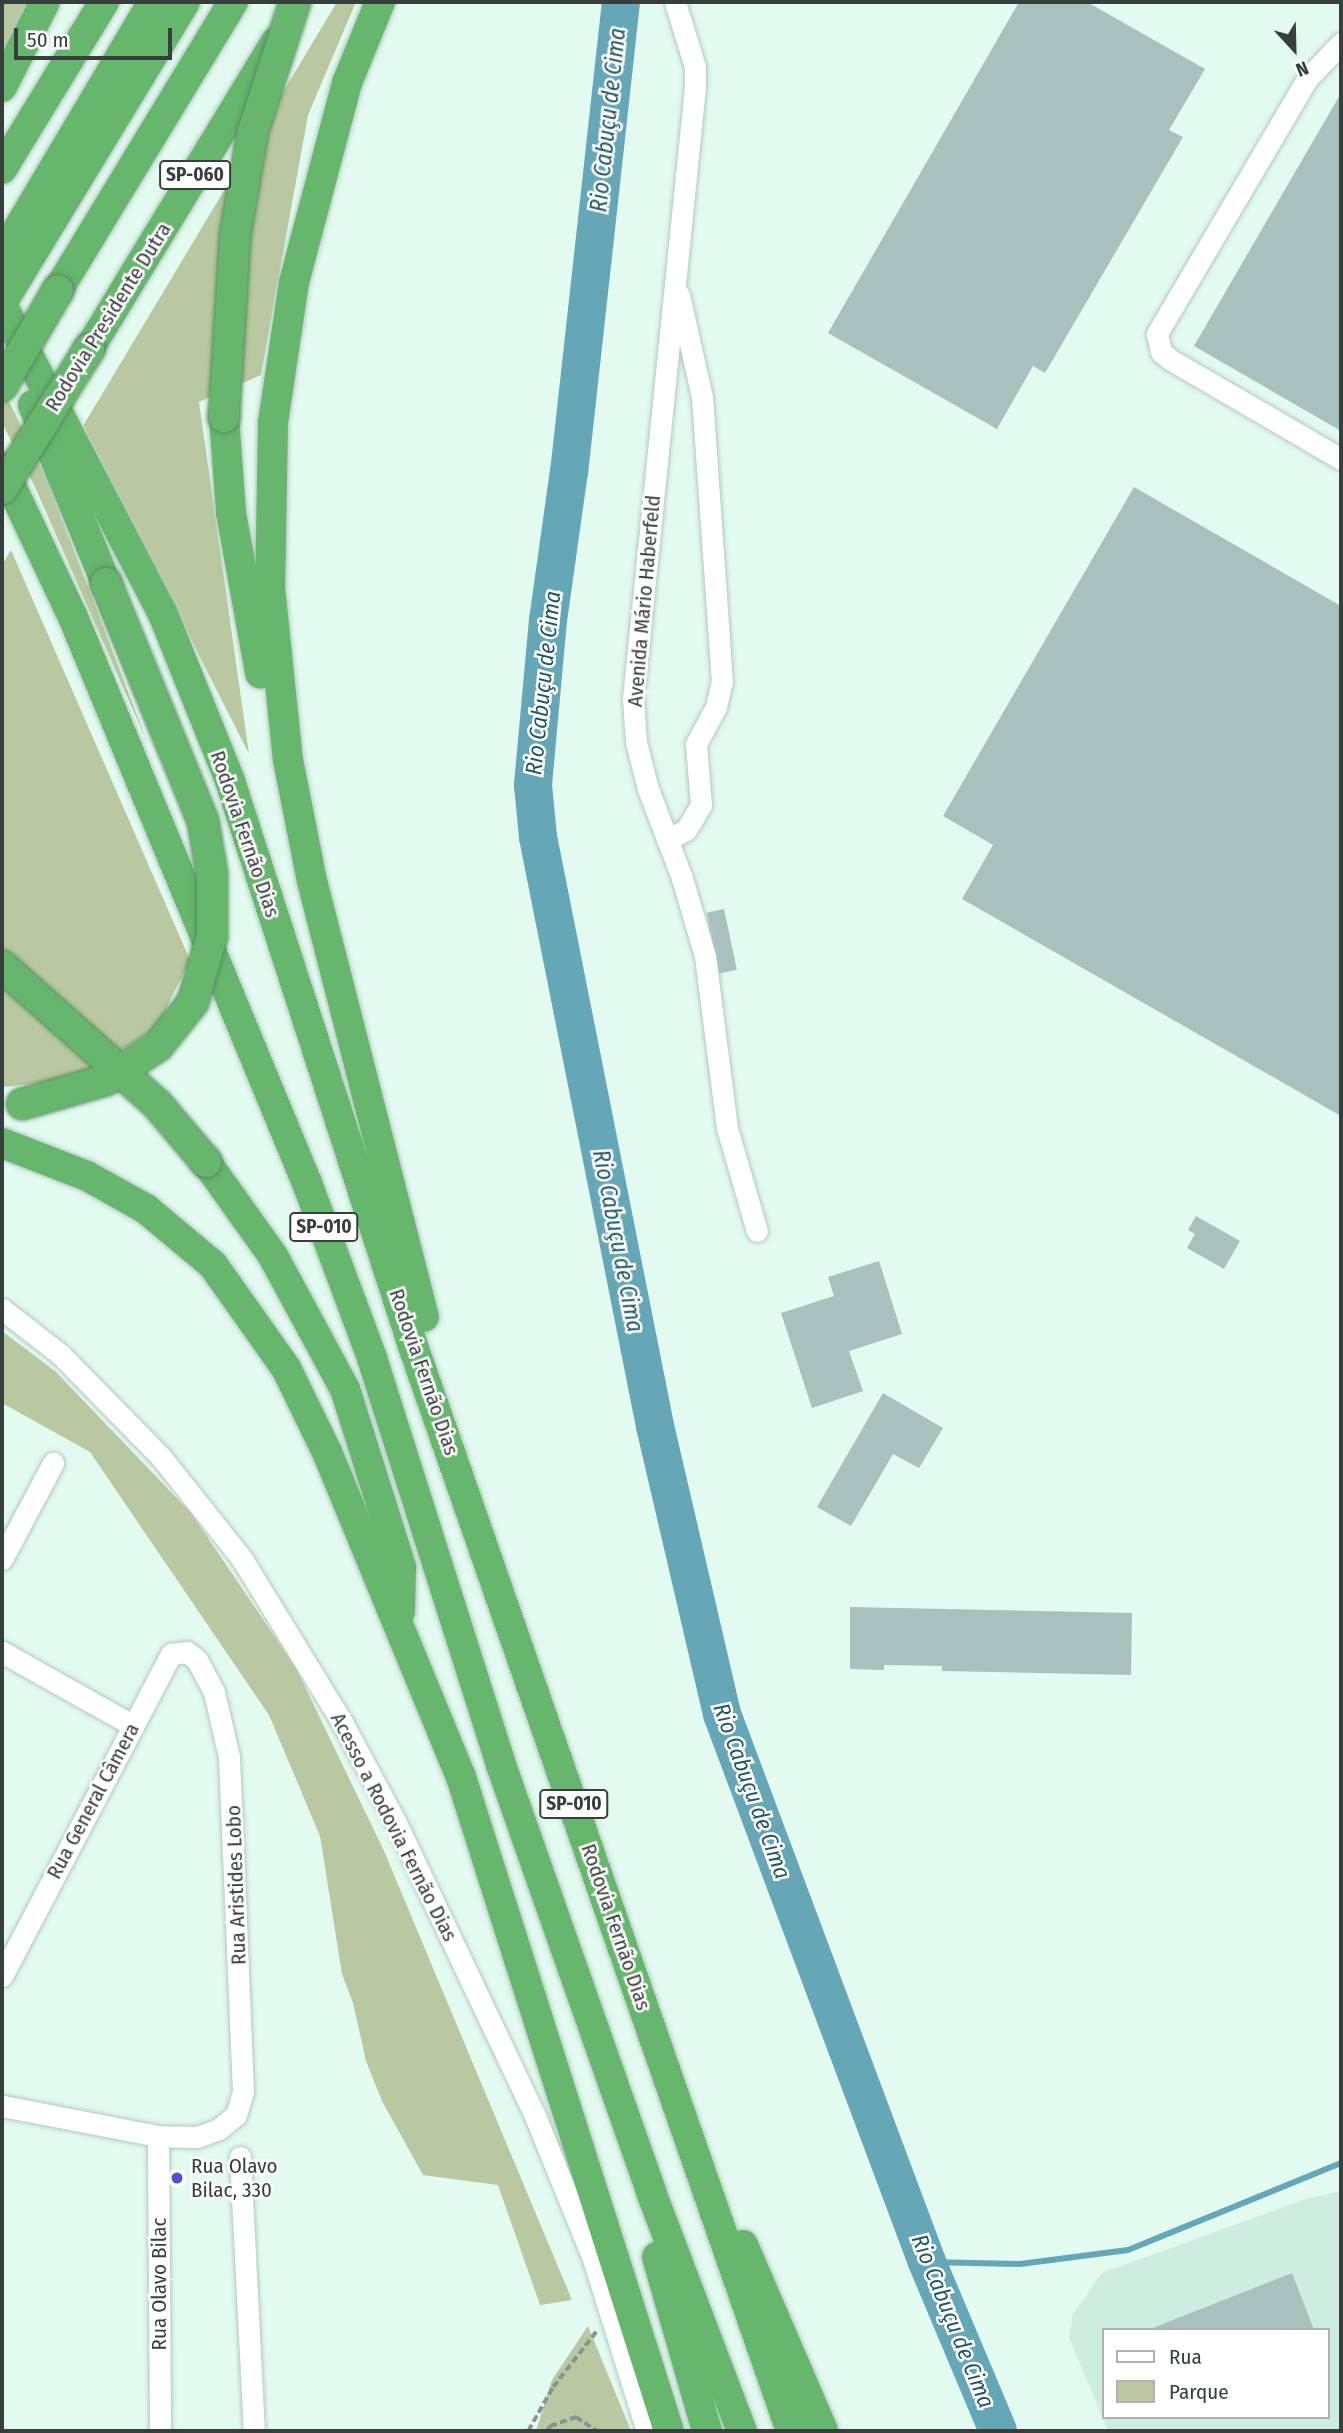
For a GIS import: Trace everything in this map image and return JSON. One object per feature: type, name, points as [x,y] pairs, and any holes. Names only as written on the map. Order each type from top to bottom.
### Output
[{"type":"highway","points":[[2,87],[45,2]]},
{"type":"highway","points":[[2,169],[104,2]]},
{"type":"highway","points":[[2,256],[153,2]]},
{"type":"highway","points":[[8,1103],[106,1080],[158,1046],[193,1002],[212,936],[212,874],[203,821],[106,583],[5,318],[36,246],[185,2]]},
{"type":"highway","name":"SP-060","points":[[2,386],[233,2]]},
{"type":"highway","points":[[295,2],[253,131],[233,260],[224,417],[231,513],[286,825],[312,881]]},
{"type":"highway","name":"Rodovia Presidente Dutra","points":[[2,489],[301,2]]},
{"type":"highway","points":[[380,2],[346,83],[320,173],[294,282],[273,423],[270,587],[288,760],[312,881],[429,1336],[446,1431]]},
{"type":"highway","name":"Rodovia Fernão Dias","points":[[5,318],[163,614],[230,782],[413,1346],[446,1431],[791,2431]]},
{"type":"highway","name":"SP-010","points":[[2,467],[49,562],[274,1099],[360,1324],[501,1765],[651,2192],[742,2431]]},
{"type":"highway","points":[[2,502],[18,530],[49,562]]},
{"type":"highway","points":[[2,965],[157,1104],[206,1162],[272,1256],[345,1389],[401,1567],[400,1623]]},
{"type":"highway","points":[[2,1143],[63,1165],[135,1203],[213,1265],[286,1368],[400,1623],[461,1777],[530,1984],[669,2431]]},
{"type":"highway","points":[[703,2176],[746,2250],[823,2431]]},
{"type":"highway","points":[[651,2192],[647,2221],[707,2431]]},
{"type":"street","name":"Avenida Mário Haberfeld","points":[[676,2],[695,67],[695,87],[633,698],[642,765],[705,956],[727,1128],[757,1231]]},
{"type":"street","points":[[1341,43],[1307,79],[1157,334],[1161,352],[1171,360],[1341,459]]},
{"type":"street","points":[[667,840],[686,830],[701,805],[696,744],[716,707],[722,682],[702,397],[675,283]]},
{"type":"street","name":"Acesso a Rodovia Fernão Dias","points":[[2,1309],[61,1355],[162,1457],[242,1559],[283,1622],[396,1823],[491,2021],[593,2259],[648,2431]]},
{"type":"street","points":[[2,1559],[54,1463]]},
{"type":"street","name":"Rua General Câmera","points":[[2,1976],[171,1654],[179,1650],[197,1660]]},
{"type":"street","points":[[2,1652],[132,1725]]},
{"type":"street","name":"Rua Aristides Lobo","points":[[158,2136],[197,2137],[219,2129],[236,2115],[243,2092],[229,1757],[214,1692],[197,1660]]},
{"type":"street","points":[[2,2106],[158,2136]]},
{"type":"street","name":"Rua Olavo Bilac","points":[[158,2136],[160,2431]]},
{"type":"street","points":[[240,2157],[254,2431]]},
{"type":"path","points":[[528,2431],[553,2386],[610,2314]]},
{"type":"path","points":[[547,2431],[550,2426],[576,2417],[597,2431]]},
{"type":"shaded area","points":[[1341,2191],[1341,2431],[1108,2431],[1103,2419],[1329,2419],[1329,2328],[1102,2328],[1102,2417],[1069,2337],[1073,2314],[1102,2273],[1303,2200]]},
{"type":"green space","points":[[2,2],[34,2],[2,59]]},
{"type":"green space","points":[[337,2],[356,2],[308,115],[261,375],[199,402],[249,754],[83,426]]},
{"type":"green space","points":[[2,387],[46,477],[148,744],[35,487],[2,423]]},
{"type":"green space","points":[[11,550],[190,960],[156,1029],[73,1078],[6,1087],[2,1086],[2,565]]},
{"type":"green space","points":[[2,1331],[56,1372],[191,1513],[296,1668],[384,1851],[572,2300],[540,2305],[498,2185],[423,2175],[382,2101],[366,2061],[353,2003],[342,1974],[320,1836],[269,1715],[90,1452],[2,1403]]},
{"type":"green space","points":[[588,2326],[631,2431],[536,2431],[552,2380]]},
{"type":"building","points":[[1019,2],[1087,2],[1205,69],[1169,130],[1183,137],[1045,373],[1033,366],[997,429],[828,333]]},
{"type":"building","points":[[1341,93],[1341,431],[1194,346]]},
{"type":"building","points":[[1134,487],[1341,606],[1341,1116],[962,899],[993,845],[943,816]]},
{"type":"building","points":[[724,909],[737,970],[719,973],[706,913]]},
{"type":"building","points":[[1196,1216],[1240,1241],[1224,1269],[1187,1248],[1195,1234],[1188,1230]]},
{"type":"building","points":[[879,1261],[902,1334],[849,1351],[863,1391],[812,1408],[781,1313],[834,1296],[828,1277]]},
{"type":"building","points":[[883,1393],[943,1428],[919,1468],[893,1454],[851,1526],[817,1507]]},
{"type":"building","points":[[850,1607],[1132,1613],[1131,1675],[942,1671],[942,1666],[884,1665],[884,1670],[850,1669]]},
{"type":"building","points":[[1292,2273],[1313,2328],[1153,2328]]},
{"type":"waterway","name":"Rio Cabuçu de Cima","points":[[621,2],[569,471],[548,620],[533,785],[538,837],[655,1426],[722,1714],[927,2262],[998,2431]]},
{"type":"waterway","points":[[927,2262],[1020,2264],[1128,2250],[1341,2163]]},
{"type":"place","name":"Rua Olavo Bilac, 330","points":[[177,2178]]}]
